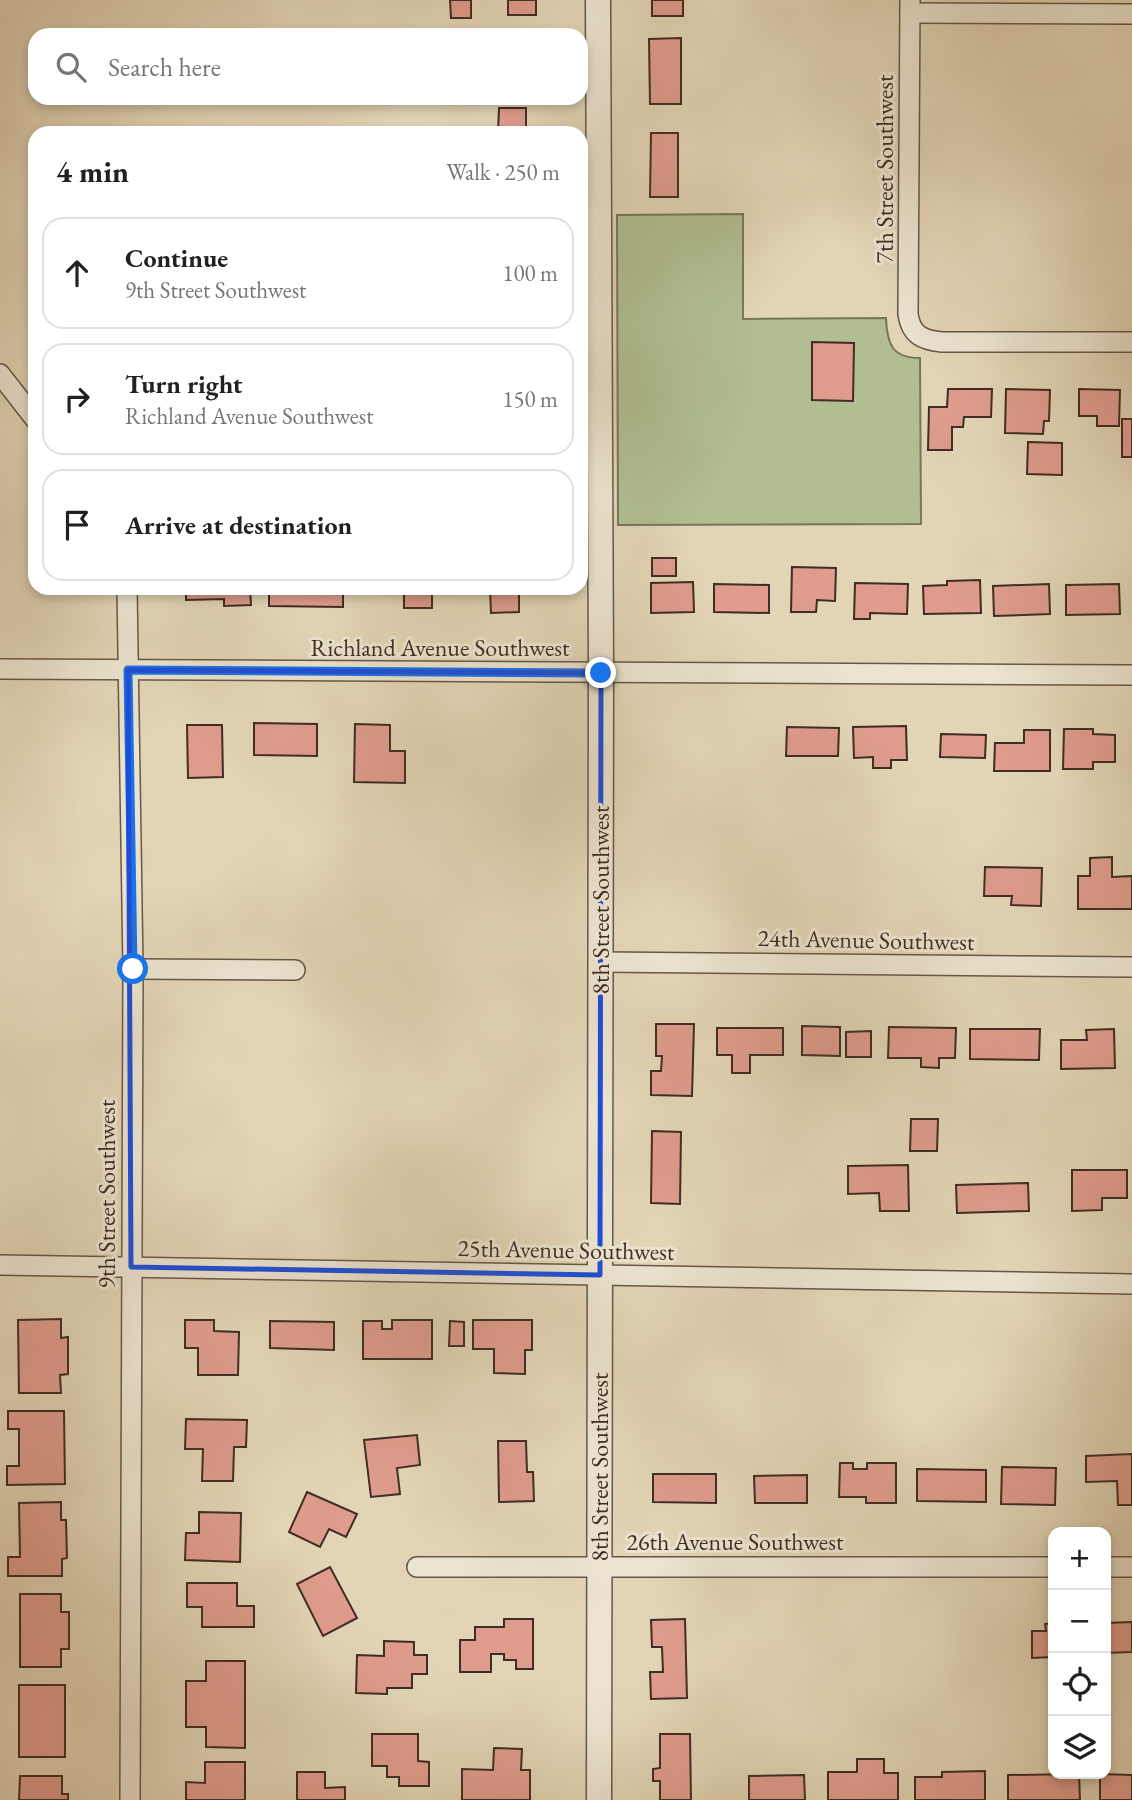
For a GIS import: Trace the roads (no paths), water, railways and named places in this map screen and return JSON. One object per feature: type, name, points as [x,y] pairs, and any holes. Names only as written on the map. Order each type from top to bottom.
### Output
[{"type":"street","name":"8th Street Southwest","points":[[598,0],[601,673],[599,1800]]},
{"type":"street","points":[[910,7],[1132,14]]},
{"type":"street","name":"7th Street Southwest","points":[[910,7],[908,314],[913,331],[917,336],[942,342],[1132,342]]},
{"type":"street","points":[[0,374],[28,410]]},
{"type":"street","name":"9th Street Southwest","points":[[127,595],[133,969],[130,1800]]},
{"type":"street","name":"Richland Avenue Southwest","points":[[0,669],[1132,675]]},
{"type":"street","name":"24th Avenue Southwest","points":[[600,962],[1132,967]]},
{"type":"street","points":[[133,969],[295,970]]},
{"type":"street","name":"25th Avenue Southwest","points":[[0,1265],[1132,1284]]},
{"type":"street","name":"26th Avenue Southwest","points":[[417,1567],[1048,1567]]},
{"type":"street","points":[[1111,1567],[1132,1567]]}]
